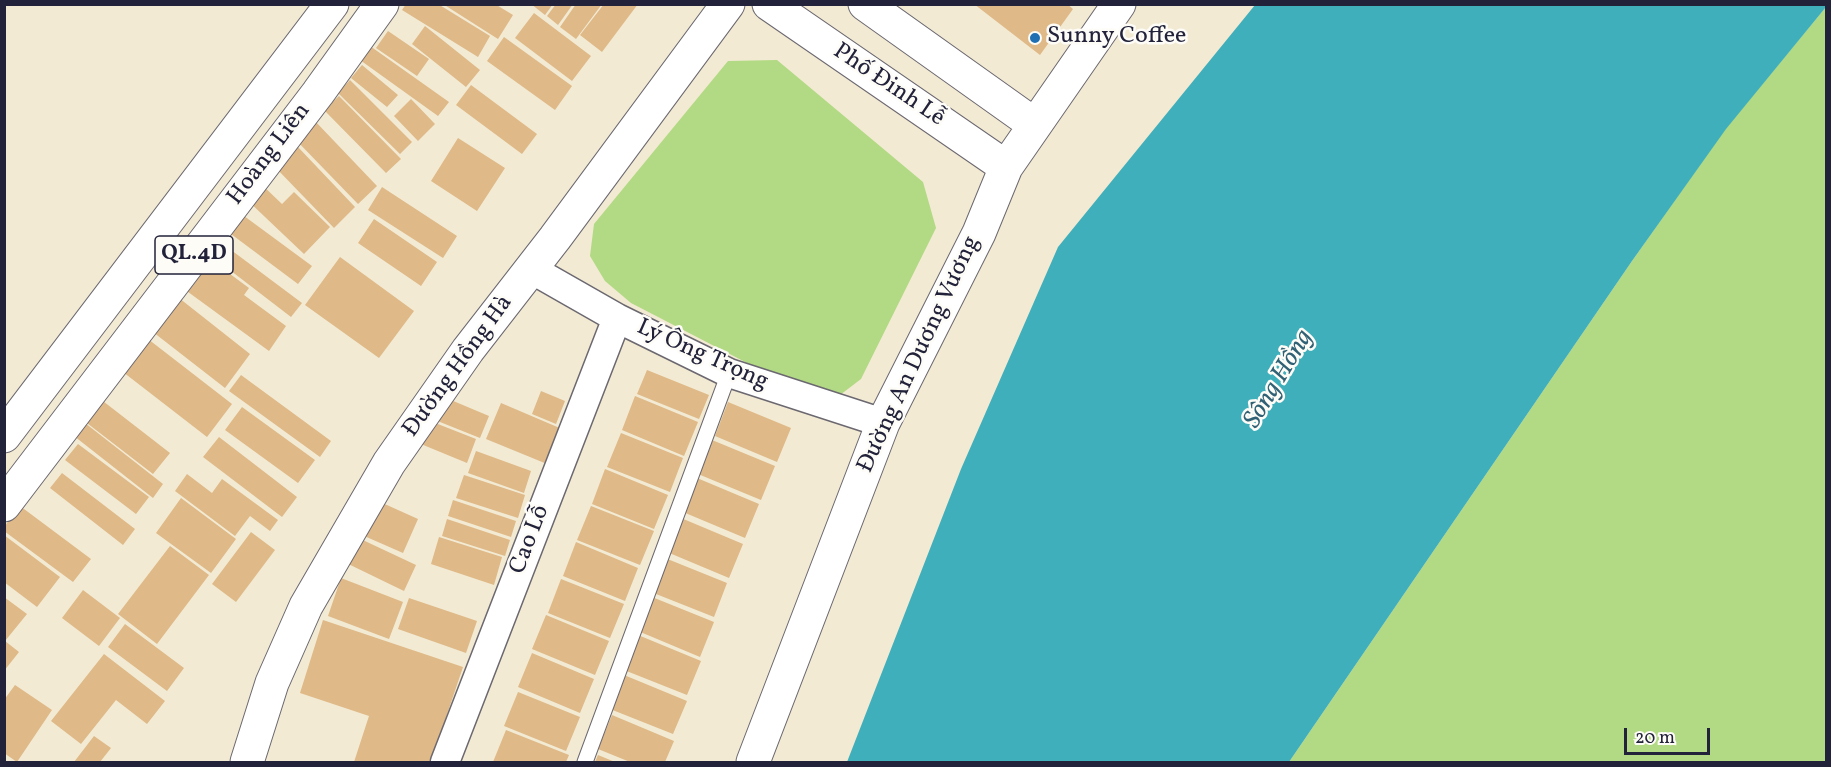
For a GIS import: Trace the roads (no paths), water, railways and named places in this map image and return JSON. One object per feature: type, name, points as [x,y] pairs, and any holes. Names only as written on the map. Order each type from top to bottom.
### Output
[{"type":"street","name":"Hoàng Liên","points":[[4,505],[318,93],[382,4]]},
{"type":"street","name":"Đường Hồng Hà","points":[[247,762],[272,683],[312,596],[389,464],[468,350],[728,4]]},
{"type":"street","name":"Phố Đinh Lễ","points":[[769,4],[1006,167]]},
{"type":"street","points":[[865,4],[1035,125]]},
{"type":"street","name":"Đường An Dương Vương","points":[[753,762],[883,423],[979,233],[1006,167],[1119,4]]},
{"type":"street","name":"Hoàng Liên","points":[[4,436],[331,5]]},
{"type":"street","points":[[288,64],[318,93]]},
{"type":"street","name":"Lý Ông Trọng","points":[[531,269],[617,318],[729,373],[883,423]]},
{"type":"street","name":"Cao Lỗ","points":[[445,762],[617,318]]},
{"type":"lane","points":[[585,762],[729,373]]},
{"type":"water","name":"Sông Hồng","points":[[1826,4],[1826,7],[1726,129],[1632,261],[1289,762],[847,762],[961,469],[1058,247],[1255,5]]},
{"type":"place","name":"Sunny Coffee","points":[[1035,38]]}]
